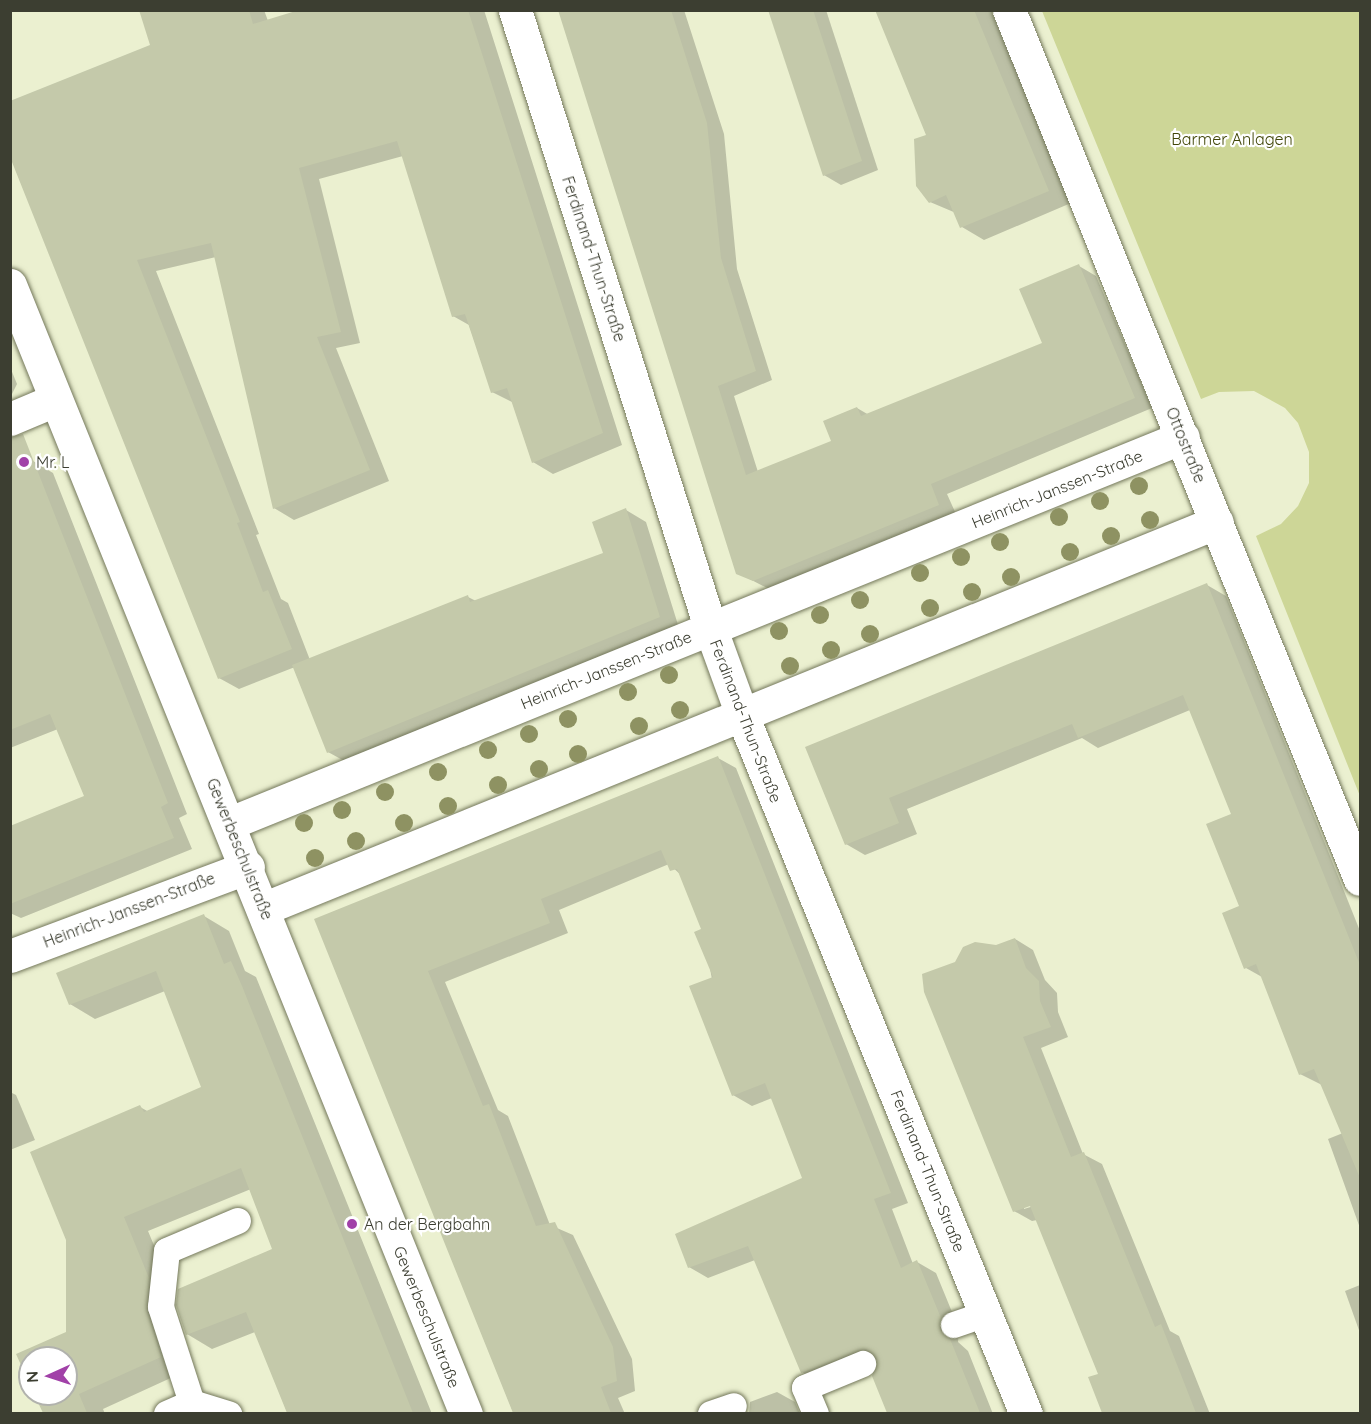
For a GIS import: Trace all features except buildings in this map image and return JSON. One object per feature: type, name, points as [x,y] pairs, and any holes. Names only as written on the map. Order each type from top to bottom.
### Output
[{"type":"street","name":"Ferdinand-Thun-Straße","points":[[514,10],[710,627],[742,715],[1026,1413]]},
{"type":"street","name":"Ottostraße","points":[[1009,10],[1360,879]]},
{"type":"street","name":"Gewerbeschulstraße","points":[[10,285],[55,400],[248,867],[466,1413]]},
{"type":"street","points":[[10,419],[55,400]]},
{"type":"street","name":"Heinrich-Janssen-Straße","points":[[230,823],[1183,437]]},
{"type":"street","points":[[264,908],[1216,522]]},
{"type":"street","name":"Heinrich-Janssen-Straße","points":[[10,956],[248,867]]},
{"type":"lane","points":[[192,1403],[161,1307],[167,1251],[238,1221]]},
{"type":"lane","points":[[954,1325],[986,1314]]},
{"type":"lane","points":[[816,1413],[805,1388],[863,1364]]},
{"type":"lane","points":[[166,1413],[192,1403],[230,1413]]},
{"type":"green space","name":"Barmer Anlagen","points":[[1042,11],[1360,11],[1360,796],[1256,536],[1281,524],[1298,506],[1309,483],[1309,452],[1298,423],[1285,408],[1254,391],[1219,392],[1201,399]]},
{"type":"place","name":"Mr. L","points":[[24,462]]},
{"type":"place","name":"An der Bergbahn","points":[[352,1224]]}]
